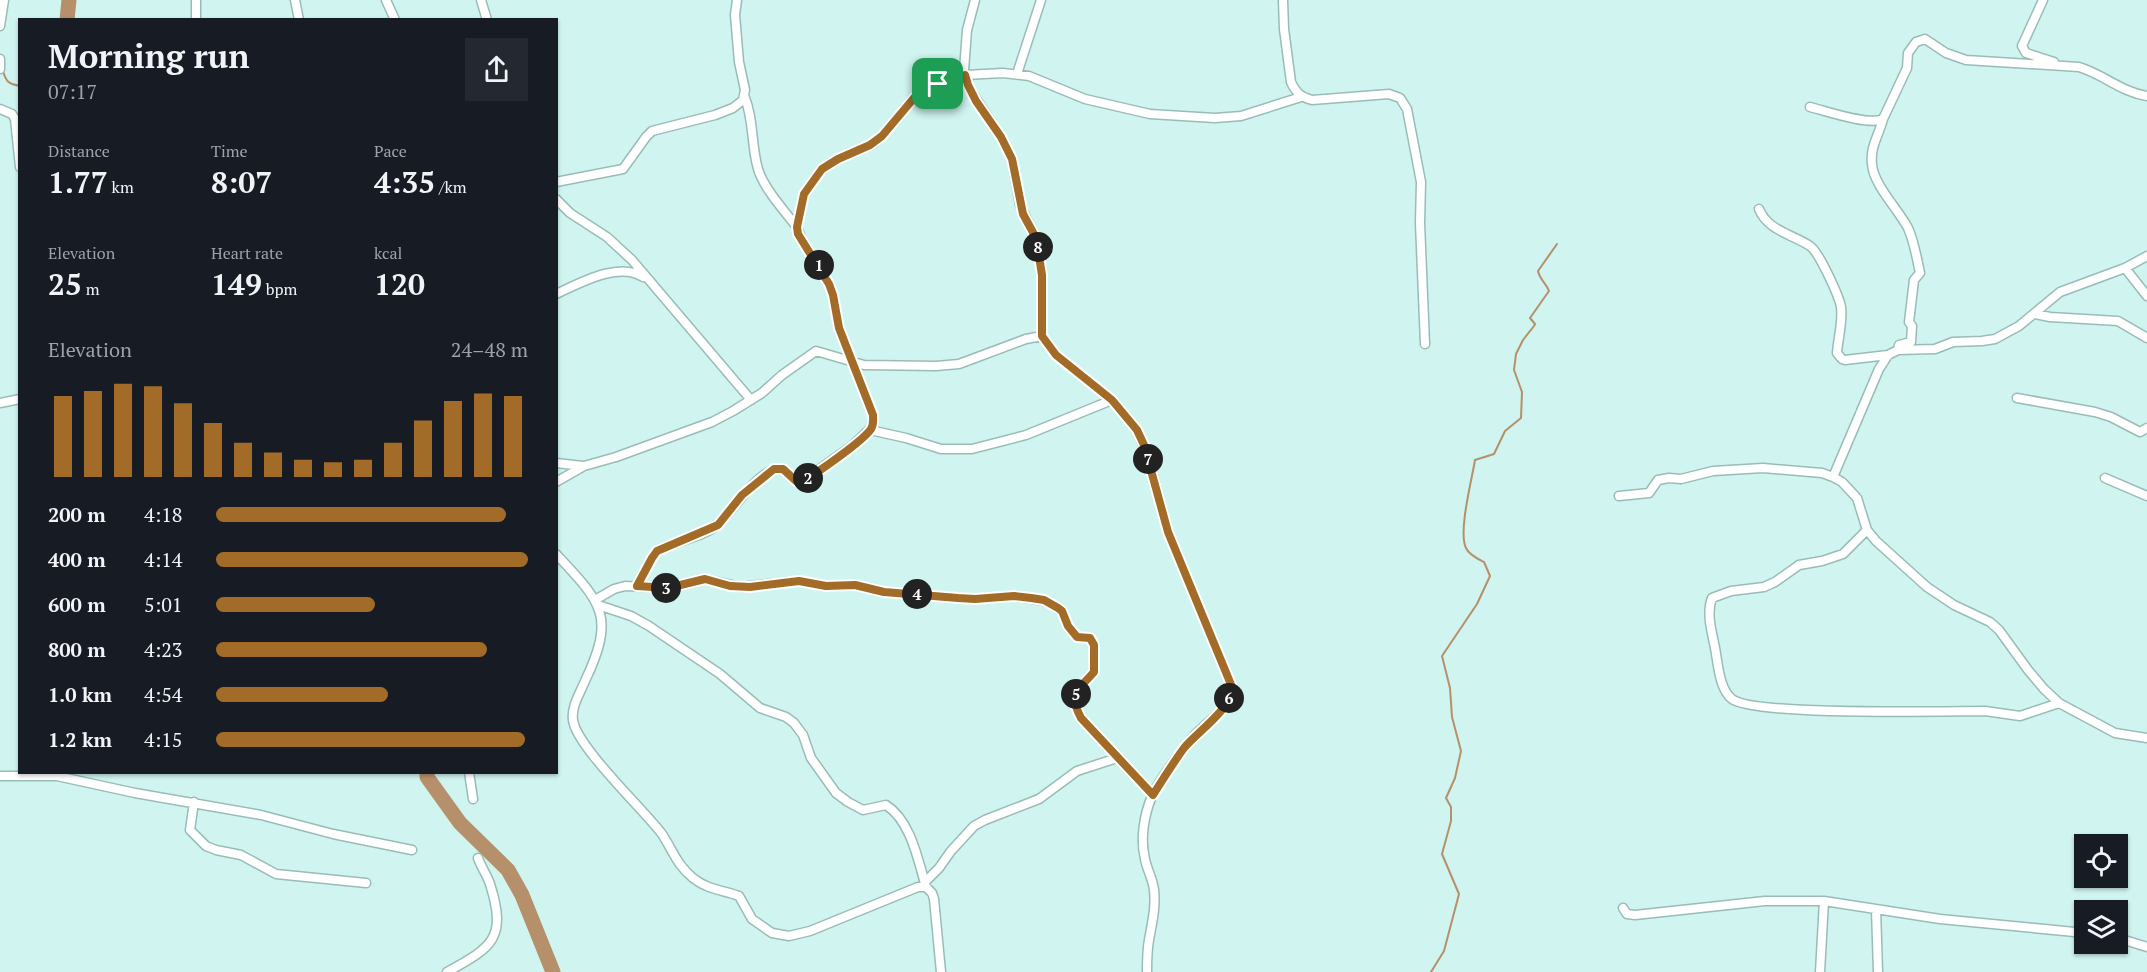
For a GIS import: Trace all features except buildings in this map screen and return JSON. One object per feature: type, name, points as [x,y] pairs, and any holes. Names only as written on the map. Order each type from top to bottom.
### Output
[{"type":"street","points":[[0,26],[4,0]]},
{"type":"street","points":[[196,0],[196,18]]},
{"type":"street","points":[[295,0],[299,18]]},
{"type":"street","points":[[386,0],[394,18]]},
{"type":"street","points":[[481,0],[486,18]]},
{"type":"street","points":[[637,586],[657,551],[718,525],[742,495],[774,469],[783,469],[796,481],[803,481],[852,446],[870,430],[874,423],[873,415],[839,328],[829,284],[802,240],[797,227],[762,179],[744,95],[736,36],[737,0]]},
{"type":"street","points":[[975,0],[965,46],[965,75],[976,101],[1001,137],[1012,159],[1023,214],[1036,238],[1042,275],[1042,336],[1056,355],[1112,400],[1137,430],[1144,445],[1168,532],[1232,687],[1228,702],[1185,747],[1153,795],[1143,834],[1145,859],[1154,890],[1154,909],[1146,972]]},
{"type":"street","points":[[1017,74],[1041,0]]},
{"type":"street","points":[[1283,0],[1289,73],[1294,90],[1301,97],[1312,100],[1389,94],[1400,98],[1407,109],[1421,182],[1420,223],[1425,344]]},
{"type":"street","points":[[2043,0],[2022,46],[2026,53],[2066,66],[2092,71],[2126,91],[2147,96]]},
{"type":"street","points":[[1898,350],[1899,345],[1911,342],[1912,327],[1908,322],[1914,280],[1920,273],[1908,229],[1875,179],[1872,166],[1874,140],[1907,68],[1908,53],[1919,40],[1931,42],[1946,53],[1966,60],[2066,66]]},
{"type":"street","points":[[0,59],[0,69]]},
{"type":"street","points":[[797,227],[804,194],[822,169],[870,145],[882,136],[914,98],[938,84],[965,75],[1017,74],[1044,81],[1085,99],[1150,114],[1215,118],[1241,116],[1301,97]]},
{"type":"street","points":[[558,182],[623,169],[652,131],[733,108],[743,100],[744,95]]},
{"type":"street","points":[[1810,107],[1878,122],[1883,119]]},
{"type":"street","points":[[0,109],[12,114],[15,119],[18,148]]},
{"type":"street","points":[[558,201],[570,213],[607,237],[632,260],[751,400]]},
{"type":"street","points":[[1760,209],[1763,218],[1772,225],[1813,248],[1827,269],[1828,278],[1840,306],[1837,353],[1845,360],[1888,355],[1898,350],[1935,349],[1953,342],[1995,339],[2006,334],[2067,288],[2125,268],[2147,256]]},
{"type":"street","points":[[2125,268],[2147,296]]},
{"type":"street","points":[[558,293],[615,272],[633,272],[645,278]]},
{"type":"street","points":[[2034,314],[2118,321],[2147,338]]},
{"type":"street","points":[[558,481],[584,466],[616,457],[712,422],[734,411],[813,352],[823,352],[864,365],[936,366],[959,364],[1026,339],[1042,336]]},
{"type":"street","points":[[1833,477],[1888,355]]},
{"type":"street","points":[[2017,398],[2095,412],[2111,417],[2140,432],[2147,428]]},
{"type":"street","points":[[0,403],[18,399]]},
{"type":"street","points":[[870,430],[941,449],[972,449],[1026,435],[1112,400]]},
{"type":"street","points":[[558,463],[584,466]]},
{"type":"street","points":[[1619,496],[1649,493],[1658,480],[1739,468],[1822,473],[1833,477],[1842,482],[1857,498],[1868,530],[1899,563],[1927,587],[1954,605],[1990,622],[1999,630],[2044,689],[2059,703],[2115,733],[2147,738]]},
{"type":"street","points":[[2105,478],[2147,496]]},
{"type":"street","points":[[1868,530],[1844,554],[1799,565],[1764,587],[1731,591],[1712,598],[1709,605],[1719,668],[1726,692],[1733,700],[1766,707],[1818,711],[1984,711],[2010,716],[2020,716],[2059,703]]},
{"type":"street","points":[[558,556],[578,577],[597,603],[603,625],[601,642],[594,663],[576,699],[573,723],[580,736],[600,764],[661,833],[685,872],[711,889],[739,896],[752,919],[772,933],[789,936],[810,931],[925,884],[974,826],[1039,799],[1077,771],[1117,758]]},
{"type":"street","points":[[597,603],[614,589],[637,586],[668,588],[705,579],[730,586],[750,587],[799,581],[826,586],[855,585],[884,592],[958,598],[1014,596],[1044,600],[1062,611],[1068,626],[1077,637],[1090,638],[1094,645],[1094,672],[1081,683],[1076,691],[1076,708],[1086,725],[1153,795]]},
{"type":"street","points":[[597,603],[631,616],[649,626],[720,674],[760,708],[786,717],[794,723],[803,735],[811,758],[839,795],[858,808],[866,809],[886,805],[894,811],[903,824],[925,884],[934,899],[941,972]]},
{"type":"street","points":[[469,774],[473,799]]},
{"type":"street","points":[[0,776],[57,776],[135,793],[261,815],[333,834],[412,850]]},
{"type":"street","points":[[194,802],[190,830],[211,849],[241,855],[276,874],[366,883]]},
{"type":"street","points":[[447,972],[474,958],[486,947],[494,937],[498,925],[490,885],[478,858]]},
{"type":"street","points":[[1623,908],[1627,914],[1635,915],[1765,901],[1824,901],[1940,919],[2074,932]]},
{"type":"street","points":[[1820,972],[1824,901]]},
{"type":"street","points":[[1876,909],[1878,972]]},
{"type":"street","points":[[2128,941],[2147,946]]},
{"type":"waterway","points":[[67,18],[69,0]]},
{"type":"waterway","points":[[3,71],[8,82],[18,85]]},
{"type":"waterway","points":[[1431,972],[1444,951],[1459,894],[1442,854],[1451,821],[1451,807],[1446,798],[1455,778],[1461,751],[1452,717],[1450,688],[1442,656],[1477,604],[1490,576],[1484,562],[1471,555],[1466,548],[1464,540],[1466,505],[1475,460],[1494,454],[1505,431],[1521,418],[1522,392],[1514,370],[1516,354],[1535,324],[1530,318],[1549,291],[1538,271],[1557,244]]},
{"type":"waterway","points":[[427,774],[460,823],[508,870],[522,895],[553,972]]},
{"type":"route","points":[[965,75],[976,101],[1001,137],[1012,159],[1023,214],[1039,248],[1042,275],[1042,336],[1056,355],[1112,400],[1137,430],[1144,445],[1168,532],[1180,565],[1231,682],[1232,692],[1228,702],[1185,747],[1153,795],[1081,718],[1076,708],[1076,691],[1081,683],[1094,672],[1094,645],[1090,638],[1077,637],[1068,626],[1062,611],[1052,603],[1014,596],[958,598],[884,592],[855,585],[826,586],[799,581],[741,587],[705,579],[668,588],[637,586],[657,551],[718,525],[742,495],[774,469],[783,469],[796,481],[803,481],[852,446],[872,427],[873,415],[839,328],[829,284],[798,234],[801,206],[804,194],[822,169],[870,145],[882,136],[914,98],[938,84],[953,77],[965,75]]}]
